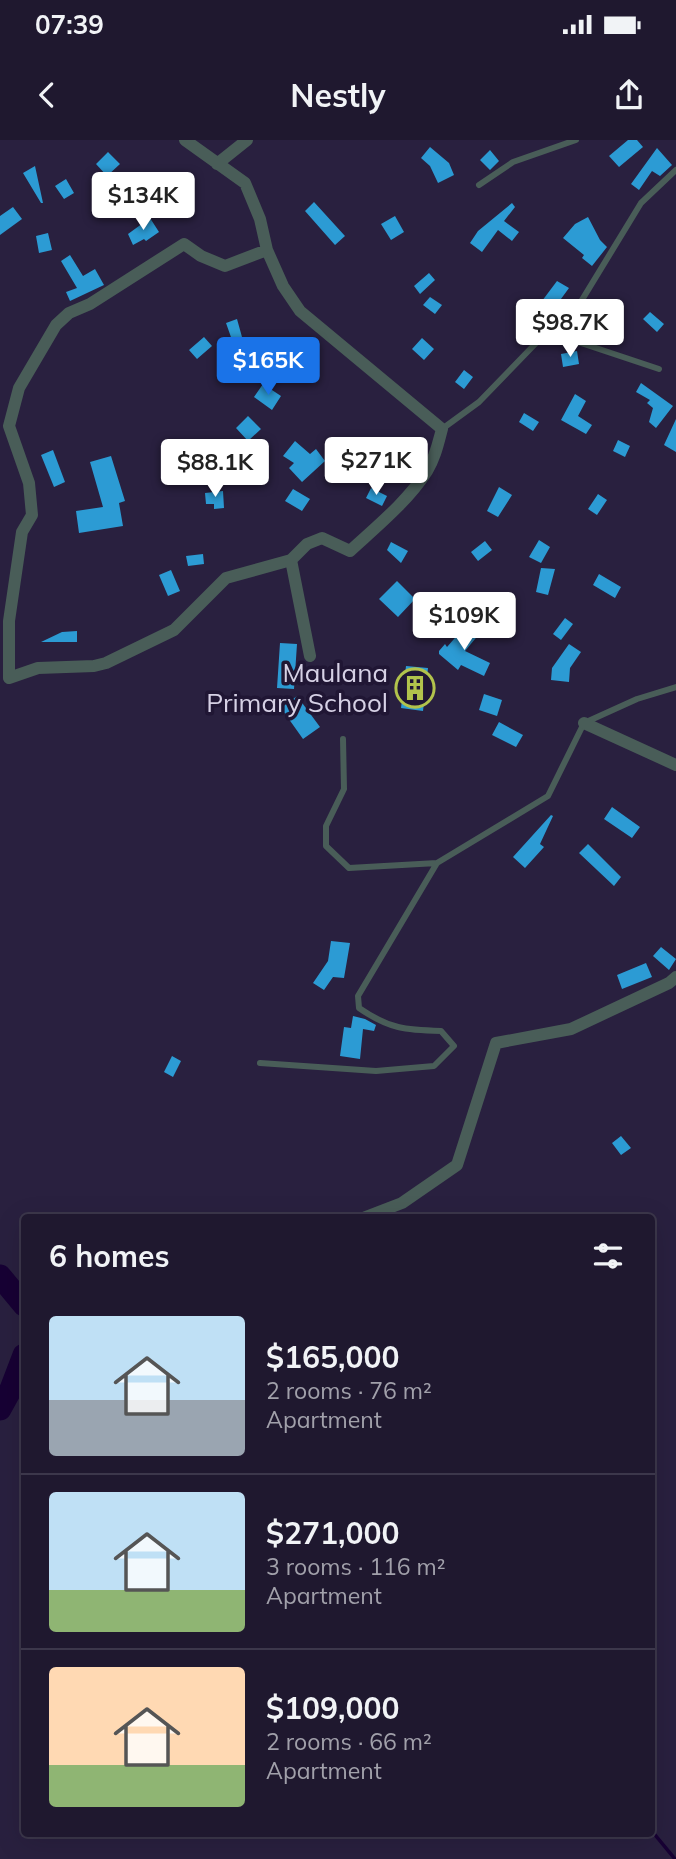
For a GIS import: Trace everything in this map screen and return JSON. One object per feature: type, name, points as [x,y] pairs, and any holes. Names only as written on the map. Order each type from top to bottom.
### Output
[{"type":"street","points":[[185,140],[245,184],[260,219],[267,250],[283,286],[300,311],[442,429],[428,469],[417,485],[350,551],[322,538],[307,544],[291,560],[226,578],[174,630],[106,663],[94,666],[38,668],[9,678],[9,621],[22,532],[32,515],[29,482],[9,426],[19,388],[56,325],[69,313],[90,303],[184,244],[201,256],[225,266],[267,250]]},
{"type":"street","points":[[217,164],[247,140]]},
{"type":"street","points":[[291,560],[310,656]]},
{"type":"street","points":[[584,723],[676,765]]},
{"type":"street","points":[[373,1214],[402,1203],[457,1165],[496,1043],[570,1029],[669,983],[676,977]]},
{"type":"lane","points":[[479,185],[513,163],[576,140]]},
{"type":"lane","points":[[560,336],[640,203],[676,170]]},
{"type":"lane","points":[[442,429],[479,402],[538,341],[560,336],[659,369]]},
{"type":"lane","points":[[343,739],[344,789],[326,826],[326,846],[349,868],[437,863],[548,796],[584,723],[637,699],[676,687]]},
{"type":"lane","points":[[260,1063],[376,1071],[434,1066],[454,1046],[442,1031],[403,1030],[359,1009],[358,996],[437,863]]},
{"type":"building","points":[[628,140],[637,140],[643,147],[619,167],[609,156]]},
{"type":"building","points":[[430,147],[449,163],[454,175],[438,183],[430,166],[421,158]]},
{"type":"building","points":[[657,148],[672,165],[660,176],[652,171],[639,190],[631,184]]},
{"type":"building","points":[[490,150],[499,161],[490,170],[480,160]]},
{"type":"building","points":[[108,152],[120,164],[107,176],[96,164]]},
{"type":"building","points":[[35,166],[43,203],[23,173]]},
{"type":"building","points":[[66,179],[74,193],[64,199],[55,186]]},
{"type":"building","points":[[314,202],[345,236],[335,245],[305,211]]},
{"type":"building","points":[[512,203],[515,207],[504,221],[519,232],[512,241],[498,230],[482,252],[470,243],[478,231]]},
{"type":"building","points":[[13,207],[22,219],[0,235],[0,216]]},
{"type":"building","points":[[395,216],[404,232],[391,240],[381,224]]},
{"type":"building","points":[[588,217],[600,240],[607,247],[592,266],[582,258],[584,255],[563,238],[575,224]]},
{"type":"building","points":[[150,218],[159,232],[146,241],[144,239],[133,245],[128,234]]},
{"type":"building","points":[[48,233],[52,250],[39,253],[36,236]]},
{"type":"building","points":[[70,255],[83,276],[95,269],[104,285],[70,301],[66,292],[77,288],[61,261]]},
{"type":"building","points":[[429,273],[435,280],[420,294],[414,286]]},
{"type":"building","points":[[557,281],[569,288],[550,314],[539,305]]},
{"type":"building","points":[[430,297],[442,305],[435,314],[423,305]]},
{"type":"building","points":[[650,312],[664,324],[657,332],[643,319]]},
{"type":"building","points":[[237,319],[242,337],[232,340],[226,323]]},
{"type":"building","points":[[204,337],[212,346],[197,359],[189,350]]},
{"type":"building","points":[[422,338],[434,349],[424,360],[412,349]]},
{"type":"building","points":[[577,351],[579,364],[563,367],[561,354]]},
{"type":"building","points":[[464,370],[473,377],[464,389],[455,382]]},
{"type":"building","points":[[641,383],[673,406],[656,428],[649,422],[653,408],[647,403],[650,400],[636,392]]},
{"type":"building","points":[[263,384],[281,396],[272,410],[254,397]]},
{"type":"building","points":[[575,394],[586,401],[578,416],[592,425],[586,434],[561,420]]},
{"type":"building","points":[[524,413],[539,422],[533,431],[519,422]]},
{"type":"building","points":[[248,416],[261,429],[248,441],[236,428]]},
{"type":"building","points":[[676,419],[676,452],[664,445]]},
{"type":"building","points":[[618,440],[630,446],[625,457],[613,451]]},
{"type":"building","points":[[295,441],[310,454],[316,449],[325,461],[302,482],[289,468],[294,463],[283,456]]},
{"type":"building","points":[[53,450],[65,482],[54,487],[41,455]]},
{"type":"building","points":[[111,456],[125,501],[119,503],[123,526],[79,533],[76,511],[103,507],[90,462]]},
{"type":"building","points":[[364,460],[390,472],[382,486],[357,474]]},
{"type":"building","points":[[499,487],[512,495],[498,517],[487,511]]},
{"type":"building","points":[[371,488],[387,496],[382,506],[366,498]]},
{"type":"building","points":[[293,489],[310,499],[302,511],[285,501]]},
{"type":"building","points":[[223,491],[224,508],[214,509],[214,504],[206,504],[205,493]]},
{"type":"building","points":[[598,494],[607,500],[597,515],[588,509]]},
{"type":"building","points":[[539,540],[550,547],[541,563],[529,557]]},
{"type":"building","points":[[485,541],[492,550],[478,561],[471,552]]},
{"type":"building","points":[[391,542],[408,551],[401,563],[387,550]]},
{"type":"building","points":[[203,554],[204,564],[188,566],[186,556]]},
{"type":"building","points":[[541,568],[555,569],[548,595],[536,592]]},
{"type":"building","points":[[171,570],[180,591],[168,596],[159,575]]},
{"type":"building","points":[[599,574],[621,587],[615,598],[593,585]]},
{"type":"building","points":[[397,581],[415,599],[398,617],[379,599]]},
{"type":"building","points":[[565,618],[573,624],[561,640],[553,634]]},
{"type":"building","points":[[468,623],[480,633],[465,651],[490,663],[484,676],[461,665],[458,670],[439,654],[445,644],[447,647]]},
{"type":"building","points":[[77,631],[77,642],[41,642],[62,632]]},
{"type":"building","points":[[280,643],[297,644],[294,689],[277,688]]},
{"type":"building","points":[[569,644],[581,652],[570,668],[569,682],[551,680],[552,668]]},
{"type":"building","name":"Maulana Primary School","points":[[406,666],[428,668],[423,711],[401,708]]},
{"type":"building","points":[[484,694],[502,700],[497,716],[479,710]]},
{"type":"building","points":[[297,696],[320,727],[303,739],[281,708]]},
{"type":"building","points":[[499,722],[523,735],[516,747],[492,735]]},
{"type":"building","points":[[612,807],[640,827],[632,838],[604,819]]},
{"type":"building","points":[[551,815],[553,816],[540,844],[544,847],[525,868],[513,857]]},
{"type":"building","points":[[588,844],[621,877],[614,886],[579,853]]},
{"type":"building","points":[[331,941],[350,943],[344,978],[333,977],[324,990],[313,983],[328,961]]},
{"type":"building","points":[[661,947],[676,959],[669,970],[653,956]]},
{"type":"building","points":[[646,963],[652,977],[622,989],[617,975]]},
{"type":"building","points":[[353,1016],[376,1025],[374,1031],[363,1029],[360,1059],[340,1056],[344,1027],[351,1028]]},
{"type":"building","points":[[172,1056],[181,1061],[173,1077],[164,1072]]},
{"type":"building","points":[[621,1136],[631,1148],[621,1155],[612,1143]]},
{"type":"waterway","points":[[0,1276],[21,1301]]},
{"type":"waterway","points":[[0,1409],[21,1363]]},
{"type":"waterway","points":[[655,1835],[675,1859]]},
{"type":"place","name":"Maulana Primary School","points":[[415,688]]}]
